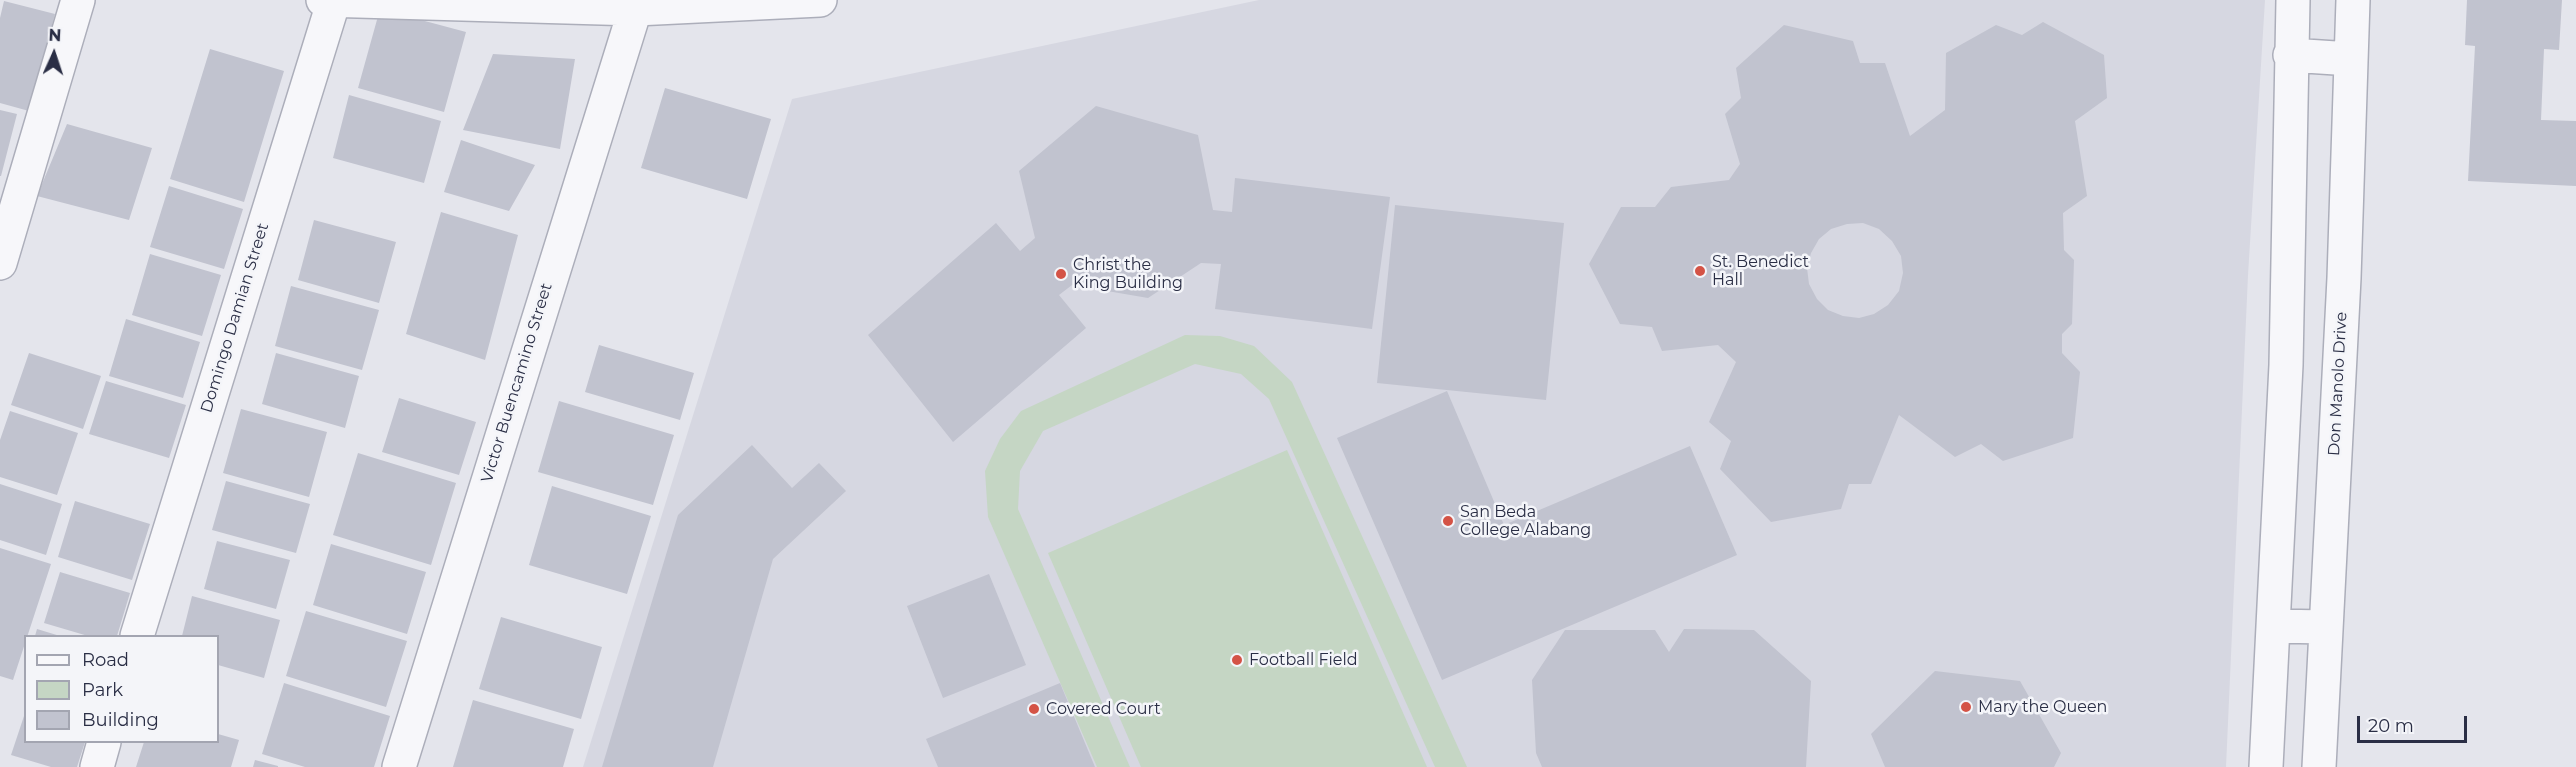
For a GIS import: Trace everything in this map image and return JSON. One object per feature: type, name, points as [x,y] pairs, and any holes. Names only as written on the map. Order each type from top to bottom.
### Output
[{"type":"street","points":[[0,263],[78,0]]},
{"type":"street","points":[[323,0],[637,4],[820,0]]},
{"type":"street","name":"Domingo Damian Street","points":[[137,635],[334,0]]},
{"type":"street","points":[[2266,767],[2289,275],[2290,55],[2293,0]]},
{"type":"street","name":"Don Manolo Drive","points":[[2319,767],[2344,278],[2353,0]]},
{"type":"street","name":"Victor Buencamino Street","points":[[399,767],[540,307],[637,4]]},
{"type":"street","points":[[2290,55],[2351,59]]},
{"type":"street","points":[[2272,626],[2326,627]]},
{"type":"street","points":[[97,767],[103,743]]},
{"type":"shaded area","name":"San Beda College Alabang","points":[[1259,0],[2265,0],[2248,275],[2226,767],[583,767],[792,99]]},
{"type":"green space","points":[[1185,335],[1220,336],[1254,346],[1292,382],[1467,767],[1435,767],[1269,399],[1241,374],[1195,364],[1043,431],[1020,471],[1018,509],[1130,767],[1097,767],[988,517],[985,471],[1000,439],[1021,411]]},
{"type":"green space","name":"Football Field","points":[[1287,450],[1427,767],[1141,767],[1048,553]]},
{"type":"building","points":[[2467,0],[2562,0],[2559,50],[2544,49],[2541,120],[2576,121],[2576,186],[2468,181],[2475,46],[2465,45]]},
{"type":"building","points":[[4,1],[55,14],[29,111],[0,103],[0,18]]},
{"type":"building","points":[[380,9],[466,32],[444,112],[358,88]]},
{"type":"building","name":"St. Benedict Hall","points":[[2043,22],[2104,55],[2107,98],[2075,121],[2087,196],[2063,213],[2064,250],[2074,260],[2072,324],[2062,334],[2062,353],[2080,372],[2073,438],[2003,461],[1981,444],[1955,457],[1899,415],[1871,484],[1849,484],[1841,509],[1771,522],[1720,469],[1731,441],[1709,422],[1736,362],[1718,345],[1662,351],[1652,327],[1620,324],[1589,264],[1621,207],[1655,207],[1671,187],[1729,180],[1740,164],[1725,114],[1741,98],[1736,68],[1784,25],[1853,41],[1860,63],[1885,63],[1910,136],[1945,110],[1946,53],[1996,25],[2022,35]],"holes":[[[1863,223],[1879,229],[1892,241],[1901,256],[1903,273],[1899,291],[1888,305],[1874,314],[1859,318],[1843,316],[1828,310],[1817,299],[1809,284],[1807,268],[1811,253],[1819,239],[1831,229],[1847,224]]]},
{"type":"building","points":[[210,49],[284,71],[244,202],[170,179]]},
{"type":"building","points":[[493,54],[575,59],[560,149],[463,130]]},
{"type":"building","points":[[665,88],[771,119],[747,199],[641,168]]},
{"type":"building","points":[[349,95],[441,121],[424,183],[333,158]]},
{"type":"building","name":"Christ the King Building","points":[[1096,106],[1198,135],[1213,210],[1232,212],[1235,178],[1390,197],[1372,329],[1215,309],[1221,264],[1201,263],[1148,298],[1072,285],[1059,295],[1086,328],[953,442],[868,335],[996,223],[1020,251],[1035,238],[1019,171]]},
{"type":"building","points":[[0,110],[17,114],[1,176],[0,176]]},
{"type":"building","points":[[67,124],[152,148],[129,220],[37,196]]},
{"type":"building","points":[[461,140],[535,165],[509,211],[444,192]]},
{"type":"building","points":[[169,186],[243,209],[224,269],[150,247]]},
{"type":"building","points":[[1395,205],[1564,223],[1546,400],[1377,383]]},
{"type":"building","points":[[441,212],[518,235],[485,360],[406,334]]},
{"type":"building","points":[[314,220],[396,242],[379,303],[298,280]]},
{"type":"building","points":[[150,254],[221,275],[202,336],[132,315]]},
{"type":"building","points":[[291,286],[379,310],[362,370],[275,346]]},
{"type":"building","points":[[126,319],[200,342],[183,398],[109,376]]},
{"type":"building","points":[[599,345],[694,373],[680,420],[585,392]]},
{"type":"building","points":[[29,353],[101,376],[83,429],[11,405]]},
{"type":"building","points":[[276,353],[359,376],[345,428],[262,404]]},
{"type":"building","points":[[106,381],[186,405],[169,458],[89,434]]},
{"type":"building","points":[[1447,391],[1504,525],[1690,446],[1737,555],[1442,680],[1337,438]]},
{"type":"building","points":[[399,398],[476,422],[459,475],[382,452]]},
{"type":"building","points":[[559,401],[674,435],[653,505],[538,472]]},
{"type":"building","points":[[241,409],[327,432],[309,497],[223,473]]},
{"type":"building","points":[[10,411],[78,433],[57,495],[0,477],[0,440]]},
{"type":"building","points":[[752,445],[792,488],[819,463],[846,491],[773,559],[713,767],[602,767],[678,515]]},
{"type":"building","points":[[358,453],[456,483],[431,565],[333,535]]},
{"type":"building","points":[[226,481],[310,504],[296,553],[212,530]]},
{"type":"building","points":[[0,484],[62,504],[46,555],[0,540]]},
{"type":"building","points":[[552,486],[651,516],[627,594],[529,565]]},
{"type":"building","points":[[75,501],[150,524],[132,580],[58,557]]},
{"type":"building","points":[[217,541],[290,560],[276,609],[204,589]]},
{"type":"building","points":[[331,544],[426,572],[407,634],[313,605]]},
{"type":"building","points":[[0,548],[51,564],[28,635],[24,635],[24,646],[13,680],[0,676]]},
{"type":"building","points":[[60,572],[130,593],[117,635],[85,635],[44,623]]},
{"type":"building","points":[[989,574],[1026,665],[943,698],[907,606]]},
{"type":"building","points":[[192,596],[280,620],[264,678],[219,665],[219,635],[182,635]]},
{"type":"building","points":[[306,611],[407,641],[386,707],[286,676]]},
{"type":"building","points":[[501,617],[602,647],[581,719],[479,689]]},
{"type":"building","points":[[37,629],[57,635],[35,635]]},
{"type":"building","points":[[1684,629],[1754,630],[1811,681],[1806,767],[1542,767],[1536,753],[1532,680],[1565,630],[1655,630],[1669,652]]},
{"type":"building","name":"Mary the Queen","points":[[1935,671],[2020,681],[2061,753],[2054,767],[1885,767],[1871,734]]},
{"type":"building","points":[[284,683],[390,716],[374,767],[305,767],[262,754]]},
{"type":"building","name":"Covered Court","points":[[1060,683],[1095,767],[938,767],[926,739]]},
{"type":"building","points":[[473,700],[574,729],[563,767],[453,767]]},
{"type":"building","points":[[24,716],[24,743],[85,743],[77,767],[51,767],[11,755]]},
{"type":"building","points":[[219,734],[239,740],[231,767],[136,767],[144,743],[219,743]]},
{"type":"building","points":[[255,760],[278,766],[278,767],[253,767]]},
{"type":"place","name":"St. Benedict Hall","points":[[1700,271]]},
{"type":"place","name":"Christ the King Building","points":[[1061,274]]},
{"type":"place","name":"San Beda College Alabang","points":[[1448,521]]},
{"type":"place","name":"Football Field","points":[[1237,660]]},
{"type":"place","name":"Mary the Queen","points":[[1966,707]]},
{"type":"place","name":"Covered Court","points":[[1034,709]]}]
